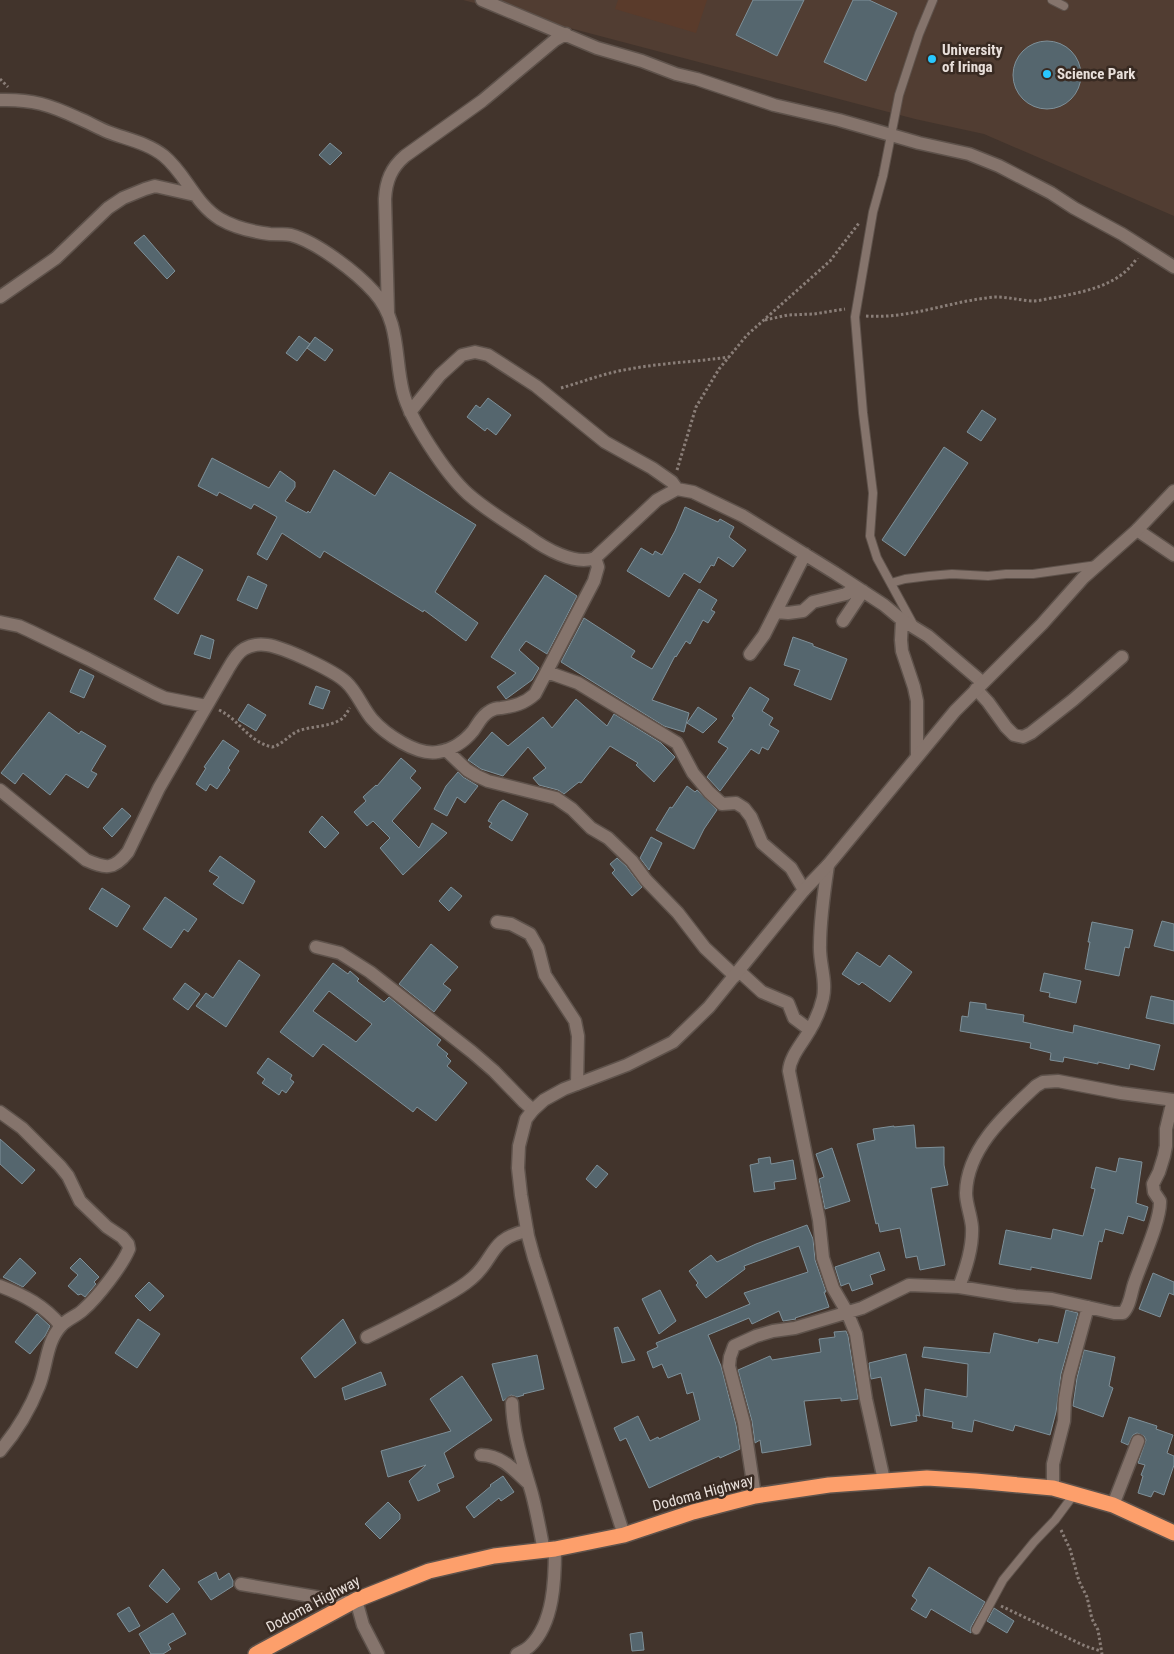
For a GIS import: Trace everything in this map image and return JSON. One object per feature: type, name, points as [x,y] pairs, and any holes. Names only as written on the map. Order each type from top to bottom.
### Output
[{"type":"highway","name":"Dodoma Highway","points":[[256,1654],[353,1602],[429,1571],[494,1556],[549,1550],[624,1535],[693,1512],[755,1496],[829,1485],[927,1478],[1052,1488],[1114,1505],[1174,1533]]},
{"type":"street","points":[[482,0],[597,48],[774,105],[839,120],[919,143],[969,154],[999,166],[1051,193],[1174,267]]},
{"type":"street","points":[[566,34],[551,43],[482,101],[405,156],[394,167],[387,184],[385,199],[388,313],[396,341],[402,390],[410,412],[434,452],[469,496],[534,541],[566,557],[577,560],[595,558],[674,485]]},
{"type":"street","points":[[0,100],[36,102],[79,118],[105,131],[151,147],[164,156],[183,176],[207,210],[220,219],[238,227],[268,234],[289,235],[311,243],[362,279],[376,294],[388,313]]},
{"type":"street","points":[[0,297],[56,258],[108,208],[123,198],[156,186],[195,195]]},
{"type":"street","points":[[410,412],[440,375],[462,355],[467,353],[488,355],[543,392],[604,442],[636,458],[674,485],[743,516],[859,589],[928,636],[979,686],[988,702],[1014,735],[1023,737],[1031,733],[1074,700],[1122,657]]},
{"type":"street","points":[[624,1535],[534,1258],[527,1231],[520,1186],[519,1146],[526,1119],[544,1100],[577,1084],[627,1066],[673,1042],[709,1007],[954,711],[1042,624],[1083,578],[1137,530],[1174,491]]},
{"type":"street","points":[[1137,530],[1174,555]]},
{"type":"street","points":[[750,654],[764,635],[805,554]]},
{"type":"street","points":[[0,790],[86,860],[101,867],[114,866],[128,852],[159,788],[238,654],[245,648],[260,644],[278,648],[326,668],[347,682],[380,728],[401,742],[426,753],[437,753],[446,750],[461,743],[490,710],[518,705],[535,694],[594,581],[598,566],[595,558]]},
{"type":"street","points":[[776,612],[803,611],[813,602],[859,589]]},
{"type":"street","points":[[843,621],[859,589]]},
{"type":"street","points":[[902,620],[902,651],[914,686],[916,701],[917,756]]},
{"type":"street","points":[[0,622],[19,626],[88,658],[154,694],[165,698],[207,705]]},
{"type":"street","points":[[547,672],[578,682],[677,743],[694,773],[716,799],[722,804],[736,803],[744,808],[751,817],[762,843],[791,868],[804,890]]},
{"type":"street","points":[[446,750],[467,770],[477,776],[488,781],[556,798],[572,809],[591,828],[608,838],[632,862],[646,880],[678,913],[705,948],[736,974],[762,992],[788,1003],[794,1018],[810,1030]]},
{"type":"street","points":[[828,865],[821,914],[820,948],[824,989],[820,1008],[810,1030],[793,1057],[790,1071],[819,1220],[824,1258],[833,1288],[847,1312],[856,1334],[866,1399],[884,1480]]},
{"type":"street","points":[[497,922],[511,924],[530,934],[538,948],[545,975],[575,1021],[578,1036],[577,1084]]},
{"type":"street","points":[[316,947],[340,953],[370,972],[472,1052],[533,1110]]},
{"type":"street","points":[[755,1496],[744,1423],[730,1370],[732,1348],[736,1344],[773,1331],[795,1328],[862,1308],[909,1285],[959,1287],[1014,1296],[1052,1299],[1118,1314],[1123,1313],[1126,1310],[1160,1208],[1160,1201],[1154,1192],[1153,1184],[1164,1156],[1166,1129],[1174,1100],[1058,1081],[1043,1082],[1036,1086],[999,1122],[988,1136],[968,1179],[966,1195],[972,1236],[967,1265],[959,1287]]},
{"type":"street","points":[[0,1112],[22,1128],[60,1166],[68,1176],[80,1201],[107,1227],[122,1237],[128,1246],[128,1251],[121,1264],[101,1290],[82,1311],[61,1326],[50,1343],[40,1386],[10,1439],[0,1451]]},
{"type":"street","points":[[367,1337],[440,1299],[471,1280],[482,1268],[492,1250],[502,1240],[527,1231]]},
{"type":"street","points":[[0,1286],[38,1304],[61,1326]]},
{"type":"street","points":[[1052,1488],[1053,1464],[1064,1421],[1069,1376],[1088,1307]]},
{"type":"street","points":[[512,1403],[512,1420],[518,1451],[549,1550],[554,1586],[550,1607],[542,1630],[530,1646],[517,1654]]},
{"type":"street","points":[[1114,1505],[1138,1441]]},
{"type":"street","points":[[481,1455],[504,1460],[528,1483]]},
{"type":"street","points":[[241,1584],[353,1602],[378,1654]]},
{"type":"lane","points":[[915,628],[877,558],[870,536],[873,493],[863,413],[856,311],[876,202],[899,95],[919,34],[933,0]]},
{"type":"lane","points":[[1052,0],[1064,6]]},
{"type":"lane","points":[[891,583],[929,576],[952,574],[988,576],[1033,574],[1098,565]]},
{"type":"lane","points":[[976,1630],[1010,1572],[1055,1520],[1075,1493]]},
{"type":"path","points":[[674,485],[696,407],[714,377],[746,335],[830,261],[876,202]]},
{"type":"path","points":[[764,320],[788,315],[856,311],[866,316],[886,316],[949,306],[987,297],[1003,296],[1033,301],[1093,290],[1116,279],[1132,267],[1144,248]]},
{"type":"path","points":[[543,392],[624,370],[658,364],[699,362],[729,357]]},
{"type":"path","points":[[207,705],[227,713],[252,738],[272,747],[297,732],[336,722],[343,718],[357,696]]},
{"type":"path","points":[[991,1602],[1085,1646],[1102,1652],[1098,1630],[1092,1619],[1087,1597],[1079,1580],[1070,1549],[1055,1520]]},
{"type":"shaded area","name":"University of Iringa","points":[[463,0],[1174,0],[1174,216],[984,134],[915,119]]},
{"type":"shaded area","points":[[618,0],[707,0],[696,33],[615,9]]},
{"type":"building","points":[[753,0],[804,0],[777,56],[736,35]]},
{"type":"building","points":[[853,0],[869,0],[897,13],[866,81],[824,62]]},
{"type":"building","name":"Science Park","points":[[1047,41],[1060,44],[1071,51],[1078,62],[1081,75],[1078,88],[1071,99],[1060,106],[1047,109],[1034,106],[1023,99],[1016,88],[1013,75],[1016,62],[1023,51],[1034,44]]},
{"type":"building","points":[[330,143],[342,153],[330,165],[319,155]]},
{"type":"building","points":[[144,235],[175,271],[167,279],[134,243]]},
{"type":"building","points":[[299,336],[310,344],[297,361],[286,353]]},
{"type":"building","points":[[315,337],[333,350],[325,361],[307,348]]},
{"type":"building","points":[[488,398],[511,415],[496,435],[487,428],[485,431],[467,417],[476,405],[480,408]]},
{"type":"building","points":[[982,410],[996,419],[981,441],[967,432]]},
{"type":"building","points":[[944,447],[968,463],[905,556],[882,540]]},
{"type":"building","points":[[212,458],[269,488],[280,471],[295,482],[295,487],[285,501],[307,513],[308,511],[310,513],[334,470],[375,496],[390,472],[476,525],[435,592],[478,623],[466,641],[424,610],[423,612],[324,551],[320,558],[282,533],[267,560],[257,554],[277,517],[254,504],[251,509],[219,492],[217,496],[198,486]]},
{"type":"building","points":[[685,507],[718,522],[720,519],[734,527],[729,537],[746,550],[733,567],[718,557],[714,566],[711,565],[700,583],[684,573],[669,597],[627,571],[641,548],[653,555],[655,551],[662,555]]},
{"type":"building","points":[[178,556],[203,570],[178,614],[154,599]]},
{"type":"building","points":[[545,575],[577,596],[547,654],[526,641],[519,650],[539,668],[532,680],[506,699],[497,687],[516,673],[491,657]]},
{"type":"building","points":[[248,576],[267,585],[257,609],[237,600]]},
{"type":"building","points":[[699,589],[717,600],[711,610],[715,612],[708,623],[703,620],[690,644],[686,641],[675,656],[652,700],[689,713],[684,732],[664,726],[561,662],[584,618],[635,651],[631,657],[652,669]]},
{"type":"building","points":[[201,635],[214,640],[210,659],[194,654]]},
{"type":"building","points":[[793,637],[847,659],[831,700],[794,685],[800,670],[784,665]]},
{"type":"building","points":[[80,669],[94,676],[84,698],[70,692]]},
{"type":"building","points":[[316,686],[330,691],[323,709],[309,704]]},
{"type":"building","points":[[750,687],[769,699],[762,711],[773,718],[769,725],[779,731],[768,750],[762,747],[759,754],[751,749],[720,791],[707,777],[728,748],[718,742],[734,718],[732,716]]},
{"type":"building","points":[[576,699],[607,726],[614,714],[661,743],[675,757],[654,782],[636,765],[638,763],[610,746],[581,783],[579,782],[564,794],[558,790],[539,785],[533,778],[546,768],[528,747],[503,776],[481,769],[468,760],[492,732],[508,746],[543,717],[552,728]]},
{"type":"building","points":[[248,704],[266,715],[256,731],[238,720]]},
{"type":"building","points":[[698,707],[717,719],[703,733],[687,723]]},
{"type":"building","points":[[49,712],[79,734],[81,731],[106,746],[91,771],[97,774],[88,788],[66,774],[50,795],[23,773],[15,784],[1,773]]},
{"type":"building","points":[[223,740],[239,751],[228,768],[230,770],[217,789],[210,784],[206,791],[196,784],[206,768],[204,767]]},
{"type":"building","points":[[401,758],[416,771],[410,778],[421,788],[392,821],[419,848],[432,823],[447,833],[403,875],[380,848],[390,838],[373,821],[367,826],[354,812],[366,801],[363,797],[377,786]]},
{"type":"building","points":[[458,772],[478,786],[465,803],[457,797],[447,816],[434,809],[446,786]]},
{"type":"building","points":[[687,786],[695,792],[697,790],[717,810],[704,829],[694,849],[656,830],[670,807],[672,808]]},
{"type":"building","points":[[503,800],[528,814],[512,841],[489,827],[492,823],[488,821],[499,803]]},
{"type":"building","points":[[122,808],[131,816],[112,837],[103,828]]},
{"type":"building","points":[[322,816],[339,833],[325,848],[309,832]]},
{"type":"building","points":[[651,837],[662,843],[649,870],[640,858]]},
{"type":"building","points":[[220,856],[255,881],[243,904],[213,884],[219,877],[209,871]]},
{"type":"building","points":[[617,858],[626,866],[642,887],[632,896],[612,873],[615,870],[610,864]]},
{"type":"building","points":[[451,887],[462,896],[449,911],[439,901]]},
{"type":"building","points":[[102,888],[130,906],[117,927],[89,909]]},
{"type":"building","points":[[165,897],[197,919],[188,932],[184,929],[171,948],[143,929]]},
{"type":"building","points":[[1162,921],[1174,924],[1174,951],[1154,946]]},
{"type":"building","points":[[1092,922],[1133,930],[1129,948],[1125,947],[1119,976],[1085,969]]},
{"type":"building","points":[[431,944],[458,967],[443,984],[451,990],[434,1012],[399,984]]},
{"type":"building","points":[[857,952],[880,967],[889,955],[912,972],[890,1002],[862,982],[859,985],[842,974]]},
{"type":"building","points":[[239,960],[260,975],[226,1027],[196,1006],[206,993],[213,998]]},
{"type":"building","points":[[333,963],[348,974],[350,971],[359,979],[357,981],[384,1002],[389,997],[441,1040],[437,1045],[448,1054],[446,1056],[451,1061],[447,1066],[467,1083],[436,1121],[417,1107],[413,1112],[323,1044],[313,1057],[280,1032]],"holes":[[[329,991],[372,1024],[356,1042],[313,1011]]]},
{"type":"building","points":[[1044,973],[1081,981],[1076,1003],[1049,997],[1050,993],[1040,991]]},
{"type":"building","points":[[185,983],[200,994],[188,1010],[173,999]]},
{"type":"building","points":[[1151,996],[1174,1001],[1174,1024],[1146,1018]]},
{"type":"building","points":[[970,1002],[986,1004],[986,1009],[1024,1015],[1023,1022],[1073,1033],[1074,1025],[1160,1045],[1154,1070],[1130,1064],[1129,1069],[1064,1057],[1063,1062],[1050,1060],[1051,1053],[1030,1048],[1031,1043],[960,1031],[962,1016],[968,1017]]},
{"type":"building","points":[[268,1058],[292,1075],[290,1079],[294,1082],[286,1093],[282,1090],[279,1095],[262,1083],[265,1079],[257,1073]]},
{"type":"building","points":[[914,1125],[916,1148],[944,1147],[944,1165],[948,1185],[931,1188],[945,1265],[920,1270],[917,1256],[906,1258],[900,1228],[880,1232],[878,1223],[876,1224],[857,1144],[875,1140],[873,1129]]},
{"type":"building","points":[[0,1139],[35,1170],[22,1184],[0,1164]]},
{"type":"building","points":[[832,1148],[850,1201],[825,1209],[819,1179],[824,1177],[816,1154]]},
{"type":"building","points":[[770,1157],[771,1164],[793,1160],[796,1179],[774,1182],[775,1189],[754,1192],[750,1165],[759,1163],[758,1159]]},
{"type":"building","points":[[1119,1158],[1142,1162],[1136,1203],[1148,1207],[1144,1221],[1128,1216],[1123,1234],[1105,1229],[1102,1242],[1099,1241],[1091,1279],[1031,1267],[1031,1270],[999,1264],[1006,1230],[1051,1239],[1053,1229],[1083,1236],[1095,1189],[1091,1188],[1096,1167],[1116,1172]]},
{"type":"building","points":[[597,1165],[608,1174],[596,1188],[586,1179]]},
{"type":"building","points":[[807,1225],[813,1239],[815,1260],[829,1307],[796,1319],[783,1321],[779,1311],[752,1324],[749,1318],[708,1335],[721,1366],[740,1449],[720,1458],[719,1456],[649,1488],[626,1438],[620,1441],[614,1428],[638,1416],[650,1441],[658,1437],[659,1439],[700,1420],[693,1392],[687,1394],[681,1373],[668,1378],[662,1364],[653,1368],[647,1352],[658,1347],[656,1343],[750,1304],[744,1293],[808,1272],[799,1246],[744,1266],[745,1269],[706,1298],[696,1285],[698,1283],[689,1271],[711,1255],[717,1262],[756,1244]]},
{"type":"building","points":[[879,1252],[885,1270],[870,1275],[873,1284],[852,1291],[849,1283],[841,1286],[835,1267]]},
{"type":"building","points":[[20,1258],[36,1273],[23,1287],[3,1277]]},
{"type":"building","points":[[80,1258],[99,1277],[94,1282],[96,1284],[85,1297],[81,1294],[78,1295],[68,1286],[78,1275],[70,1268]]},
{"type":"building","points":[[1153,1273],[1174,1282],[1174,1295],[1169,1293],[1160,1317],[1139,1309]]},
{"type":"building","points":[[149,1282],[164,1296],[150,1311],[135,1296]]},
{"type":"building","points":[[660,1290],[676,1321],[659,1334],[642,1299]]},
{"type":"building","points":[[1066,1310],[1078,1313],[1061,1374],[1056,1412],[1050,1435],[1015,1425],[1013,1431],[974,1420],[972,1432],[952,1428],[953,1422],[923,1416],[925,1389],[967,1397],[968,1364],[922,1357],[924,1347],[990,1353],[994,1333],[1038,1343],[1039,1339],[1058,1343]]},
{"type":"building","points":[[37,1314],[50,1326],[45,1336],[30,1354],[15,1342]]},
{"type":"building","points":[[138,1319],[160,1334],[137,1368],[115,1353]]},
{"type":"building","points":[[343,1319],[356,1343],[315,1378],[301,1358]]},
{"type":"building","points":[[618,1327],[635,1360],[622,1363],[614,1328]]},
{"type":"building","points":[[846,1331],[858,1399],[841,1401],[841,1398],[804,1401],[811,1445],[762,1453],[760,1440],[755,1443],[752,1421],[738,1370],[770,1356],[772,1360],[821,1352],[819,1339],[835,1337],[834,1332]]},
{"type":"building","points":[[1084,1350],[1115,1357],[1109,1386],[1113,1388],[1103,1417],[1073,1406]]},
{"type":"building","points":[[906,1354],[920,1416],[916,1415],[917,1421],[891,1426],[881,1377],[871,1379],[869,1363]]},
{"type":"building","points":[[537,1355],[544,1389],[517,1397],[511,1395],[503,1401],[492,1364]]},
{"type":"building","points":[[381,1372],[386,1385],[345,1400],[342,1388]]},
{"type":"building","points":[[462,1376],[492,1420],[444,1453],[454,1477],[437,1484],[440,1491],[418,1501],[409,1481],[426,1465],[388,1477],[381,1451],[451,1431],[430,1399]]},
{"type":"building","points":[[1129,1417],[1157,1426],[1156,1429],[1173,1435],[1167,1453],[1174,1456],[1174,1465],[1164,1495],[1154,1491],[1151,1497],[1138,1493],[1145,1465],[1138,1463],[1146,1440],[1144,1436],[1137,1433],[1133,1435],[1128,1445],[1121,1442]]},
{"type":"building","points":[[503,1476],[514,1492],[501,1501],[499,1498],[474,1518],[466,1507]]},
{"type":"building","points":[[388,1502],[400,1514],[400,1519],[380,1539],[365,1524]]},
{"type":"building","points":[[929,1567],[985,1602],[971,1627],[971,1633],[931,1609],[926,1618],[911,1609],[917,1600],[912,1596]]},
{"type":"building","points":[[163,1569],[180,1589],[167,1603],[149,1586]]},
{"type":"building","points":[[216,1572],[219,1580],[229,1573],[233,1586],[211,1600],[198,1582]]},
{"type":"building","points":[[129,1607],[140,1626],[129,1632],[117,1614]]},
{"type":"building","points":[[994,1608],[1014,1621],[1007,1633],[987,1621]]},
{"type":"building","points":[[173,1613],[186,1634],[168,1644],[171,1649],[163,1654],[151,1654],[139,1634]]},
{"type":"building","points":[[642,1632],[644,1650],[632,1651],[630,1634]]},
{"type":"place","name":"University of Iringa","points":[[932,59]]},
{"type":"place","name":"Science Park","points":[[1047,74]]}]
